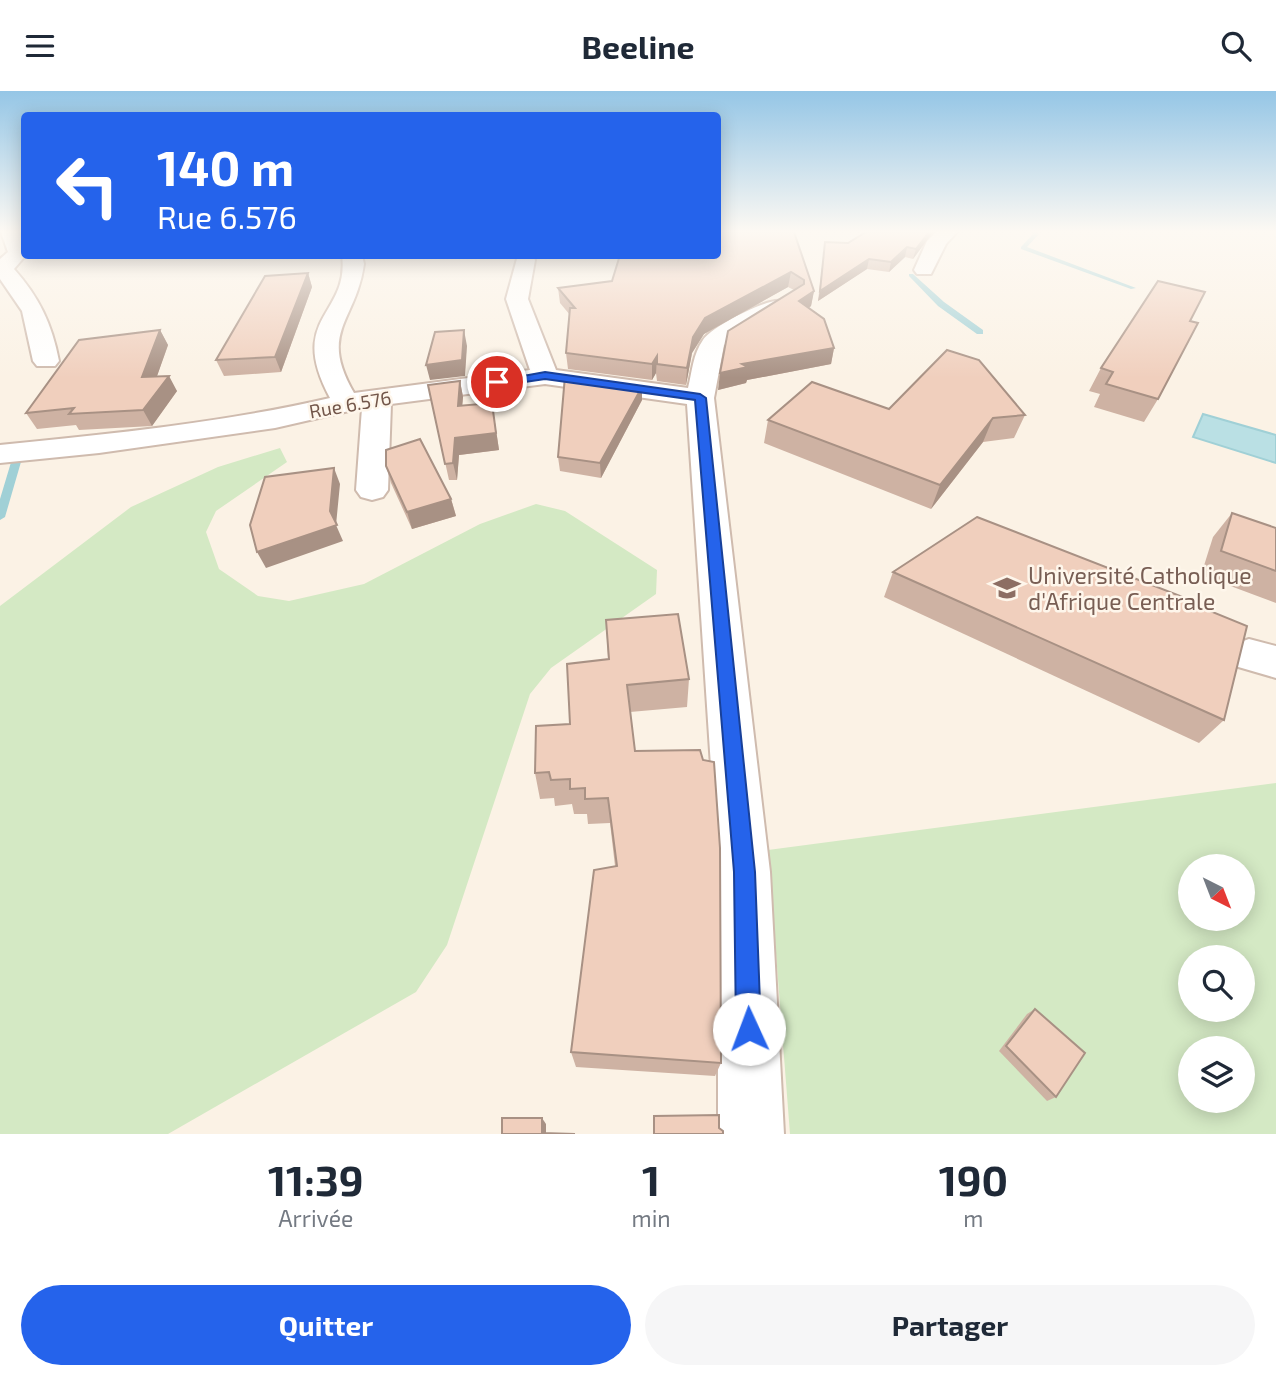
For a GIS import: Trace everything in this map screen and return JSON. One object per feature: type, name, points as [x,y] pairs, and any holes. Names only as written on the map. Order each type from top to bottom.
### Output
[{"type":"street","points":[[11,281],[30,300],[41,329],[46,361]]},
{"type":"street","points":[[346,403],[329,371],[325,345],[348,281]]},
{"type":"street","points":[[521,281],[517,299],[545,376]]},
{"type":"street","points":[[751,1134],[744,872],[700,398],[708,354],[714,341],[789,297]]},
{"type":"street","name":"Rue 6.576","points":[[0,454],[99,444],[275,419],[376,398],[545,376],[700,398]]},
{"type":"street","points":[[372,490],[376,398]]},
{"type":"green space","points":[[280,448],[287,462],[216,511],[206,532],[219,569],[258,596],[289,601],[364,584],[480,524],[536,504],[565,511],[657,570],[656,594],[551,668],[530,694],[447,945],[416,992],[168,1134],[0,1134],[0,606],[131,507],[218,467]]},
{"type":"green space","points":[[1276,783],[1276,1134],[790,1134],[768,850]]},
{"type":"water","points":[[1203,414],[1276,435],[1276,463],[1193,437]]},
{"type":"building","points":[[262,281],[305,281],[275,357],[216,360]]},
{"type":"building","points":[[612,281],[775,281],[705,318],[693,337],[687,368],[657,364],[657,356],[652,364],[566,353],[570,308],[575,308],[558,288]]},
{"type":"building","points":[[804,281],[810,281],[814,291],[799,301],[824,319],[834,348],[742,364],[748,367],[720,373],[728,331],[804,284]]},
{"type":"building","points":[[821,281],[836,281],[820,291]]},
{"type":"building","points":[[1158,281],[1205,292],[1190,321],[1198,323],[1158,399],[1106,384],[1113,372],[1101,368]]},
{"type":"building","points":[[160,330],[142,377],[169,376],[143,410],[69,414],[74,408],[26,413],[79,340]]},
{"type":"building","points":[[464,330],[462,360],[426,365],[435,332]]},
{"type":"building","points":[[947,350],[979,360],[1025,415],[993,418],[940,485],[768,420],[812,382],[889,409]]},
{"type":"building","points":[[565,376],[642,387],[600,463],[558,457]]},
{"type":"building","points":[[460,381],[458,406],[492,403],[496,433],[455,438],[453,463],[445,464],[428,385]]},
{"type":"building","points":[[420,439],[451,499],[407,512],[386,466],[386,450]]},
{"type":"building","points":[[334,468],[330,511],[337,525],[257,552],[250,525],[265,477]]},
{"type":"building","points":[[1232,513],[1276,528],[1276,571],[1221,551]]},
{"type":"building","points":[[977,517],[1206,606],[1205,609],[1247,626],[1224,720],[893,572]]},
{"type":"building","points":[[678,614],[689,679],[627,685],[635,751],[700,750],[703,760],[714,762],[720,848],[721,1063],[571,1052],[594,870],[617,866],[608,798],[585,799],[585,788],[570,789],[570,779],[551,780],[549,772],[535,773],[536,726],[570,724],[567,664],[609,659],[606,620]]},
{"type":"building","points":[[1035,1009],[1085,1053],[1056,1097],[1006,1046]]},
{"type":"building","points":[[719,1115],[719,1128],[723,1134],[654,1134],[654,1116]]},
{"type":"building","points":[[502,1118],[542,1118],[542,1133],[575,1134],[502,1134]]},
{"type":"waterway","points":[[917,281],[941,304],[980,332]]},
{"type":"waterway","points":[[1113,281],[1133,288]]},
{"type":"waterway","points":[[0,457],[18,455],[0,517]]},
{"type":"place","name":"Université Catholique d'Afrique Centrale","points":[[1007,588]]},
{"type":"route","points":[[497,382],[545,376],[700,398],[744,872],[749,1029]]}]
